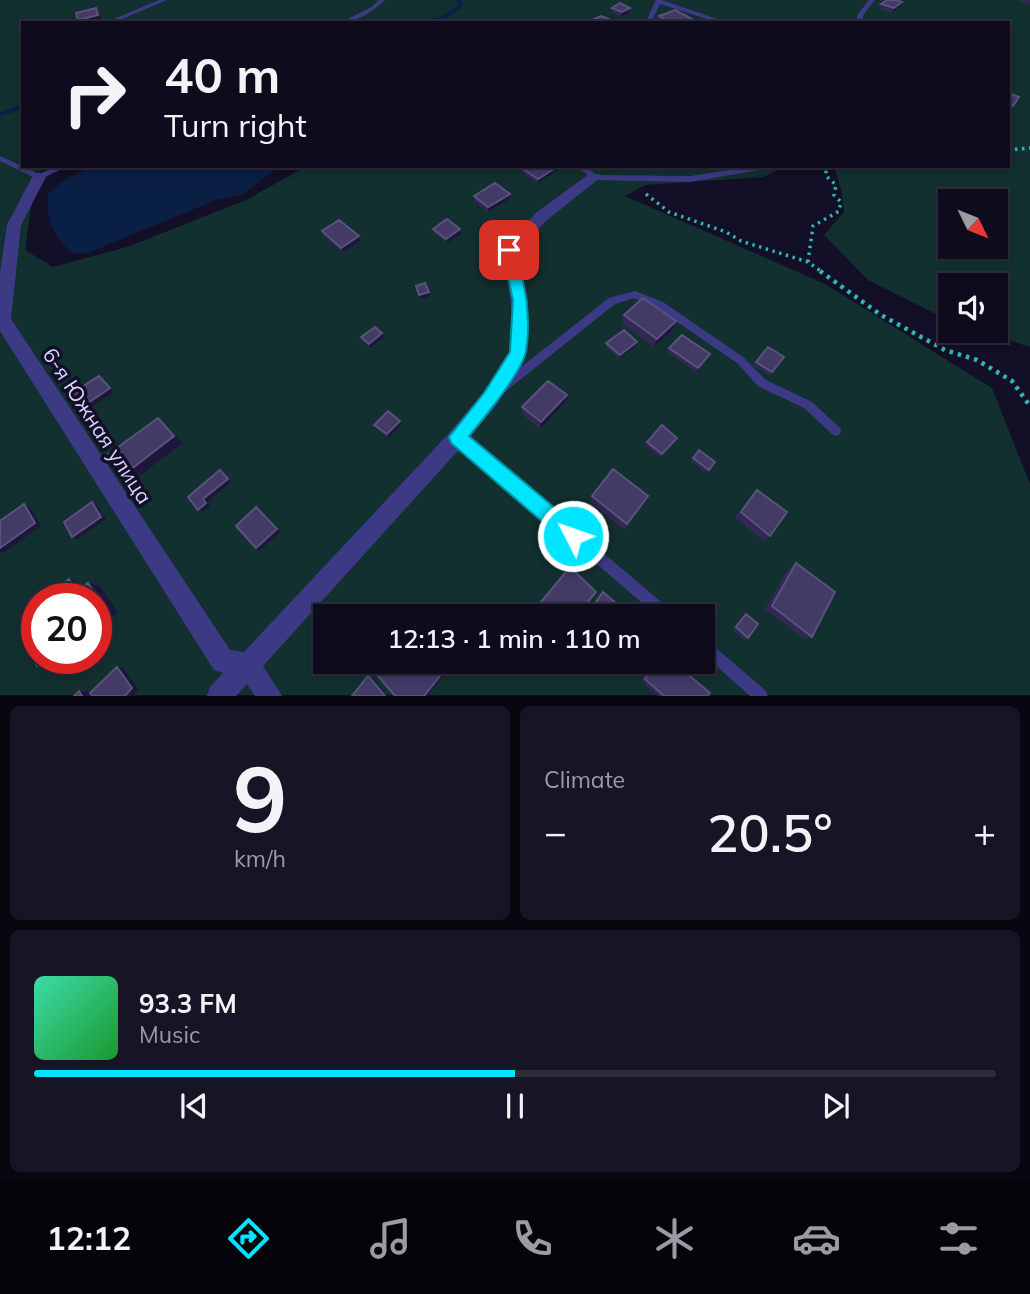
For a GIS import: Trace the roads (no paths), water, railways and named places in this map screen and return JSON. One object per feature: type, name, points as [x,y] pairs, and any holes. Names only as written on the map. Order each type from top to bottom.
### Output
[{"type":"street","points":[[219,695],[458,437],[490,398],[518,353],[520,300],[509,250],[587,172]]},
{"type":"street","name":"6-я Южная улица","points":[[39,177],[14,225],[2,320],[223,661],[247,664]]},
{"type":"street","points":[[247,664],[270,695]]},
{"type":"lane","points":[[112,21],[164,0]]},
{"type":"lane","points":[[346,21],[372,9],[382,0]]},
{"type":"lane","points":[[858,21],[872,0]]},
{"type":"lane","points":[[649,21],[658,1],[720,21]]},
{"type":"lane","points":[[0,159],[39,177],[59,168]]},
{"type":"lane","points":[[587,172],[626,179],[690,179],[759,168]]},
{"type":"lane","points":[[490,398],[612,301],[635,294],[660,305],[740,360],[762,383],[808,405],[836,431]]},
{"type":"lane","points":[[458,437],[653,604]]},
{"type":"lane","points":[[715,656],[761,695]]},
{"type":"water","points":[[91,168],[277,168],[243,194],[216,200],[88,253],[72,253],[49,219],[48,193],[69,177]]},
{"type":"waterway","points":[[429,21],[440,20],[461,5],[459,0]]},
{"type":"waterway","points":[[0,114],[21,108]]}]
